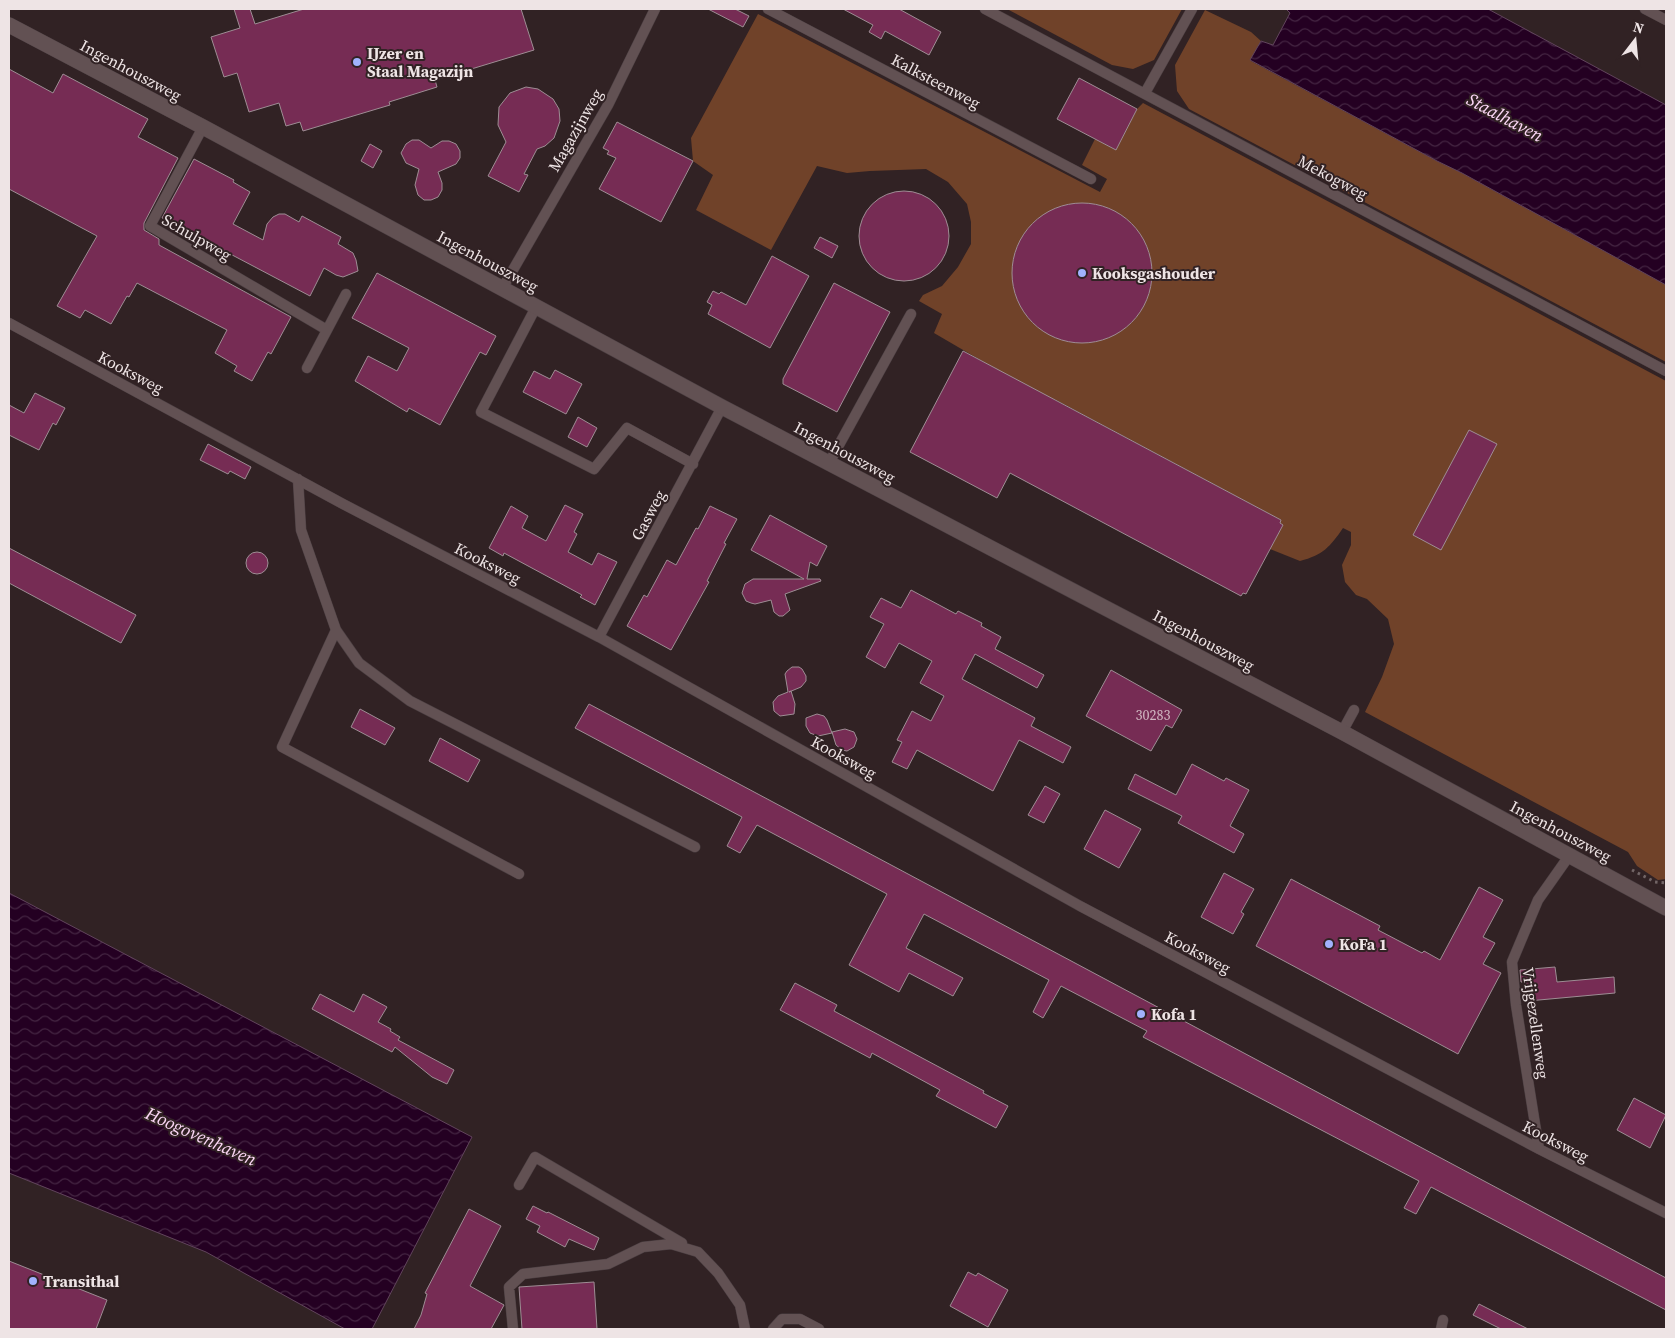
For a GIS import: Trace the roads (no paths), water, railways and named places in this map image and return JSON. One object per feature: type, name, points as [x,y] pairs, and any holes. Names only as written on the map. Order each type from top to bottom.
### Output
[{"type":"street","name":"Ingenhouszweg","points":[[9,25],[203,127],[722,407],[1342,732],[1666,908]]},
{"type":"lane","name":"Magazijnweg","points":[[502,289],[608,105],[655,9]]},
{"type":"lane","name":"Kalksteenweg","points":[[768,9],[1091,179]]},
{"type":"lane","name":"Mekogweg","points":[[986,9],[1666,371]]},
{"type":"lane","points":[[1145,93],[1192,9]]},
{"type":"lane","points":[[1645,9],[1666,20]]},
{"type":"lane","name":"Schulpweg","points":[[203,127],[150,226],[327,330]]},
{"type":"lane","points":[[307,368],[346,294]]},
{"type":"lane","points":[[536,307],[481,412],[594,469],[627,428],[693,464]]},
{"type":"lane","points":[[829,463],[911,314]]},
{"type":"lane","name":"Kooksweg","points":[[9,323],[343,504],[599,637],[1080,906],[1539,1149],[1666,1213]]},
{"type":"lane","name":"Gasweg","points":[[599,637],[722,407]]},
{"type":"lane","points":[[298,479],[301,530],[336,630],[358,663],[410,701],[695,847]]},
{"type":"lane","points":[[336,630],[282,747],[519,874]]},
{"type":"lane","points":[[1342,732],[1354,710]]},
{"type":"lane","name":"Vrijgezellenweg","points":[[1539,1149],[1516,1005],[1512,962],[1538,900],[1569,856]]},
{"type":"lane","points":[[519,1185],[535,1157],[698,1252],[718,1273],[740,1305],[745,1329]]},
{"type":"lane","points":[[513,1329],[509,1286],[523,1274],[608,1264],[643,1247],[671,1244],[698,1252]]},
{"type":"lane","points":[[773,1329],[782,1319],[800,1319],[819,1329]]},
{"type":"water","name":"Staalhaven","points":[[1286,9],[1488,9],[1666,105],[1666,285],[1250,60],[1261,41],[1273,45],[1290,13]]},
{"type":"water","name":"Hoogovenhaven","points":[[9,893],[472,1137],[372,1329],[345,1329],[206,1252],[9,1173]]},
{"type":"place","name":"IJzer en Staal Magazijn","points":[[357,62]]},
{"type":"place","name":"Kooksgashouder","points":[[1082,273]]},
{"type":"place","name":"KoFa 1","points":[[1329,944]]},
{"type":"place","name":"Kofa 1","points":[[1141,1014]]},
{"type":"place","name":"Transithal","points":[[33,1281]]}]
